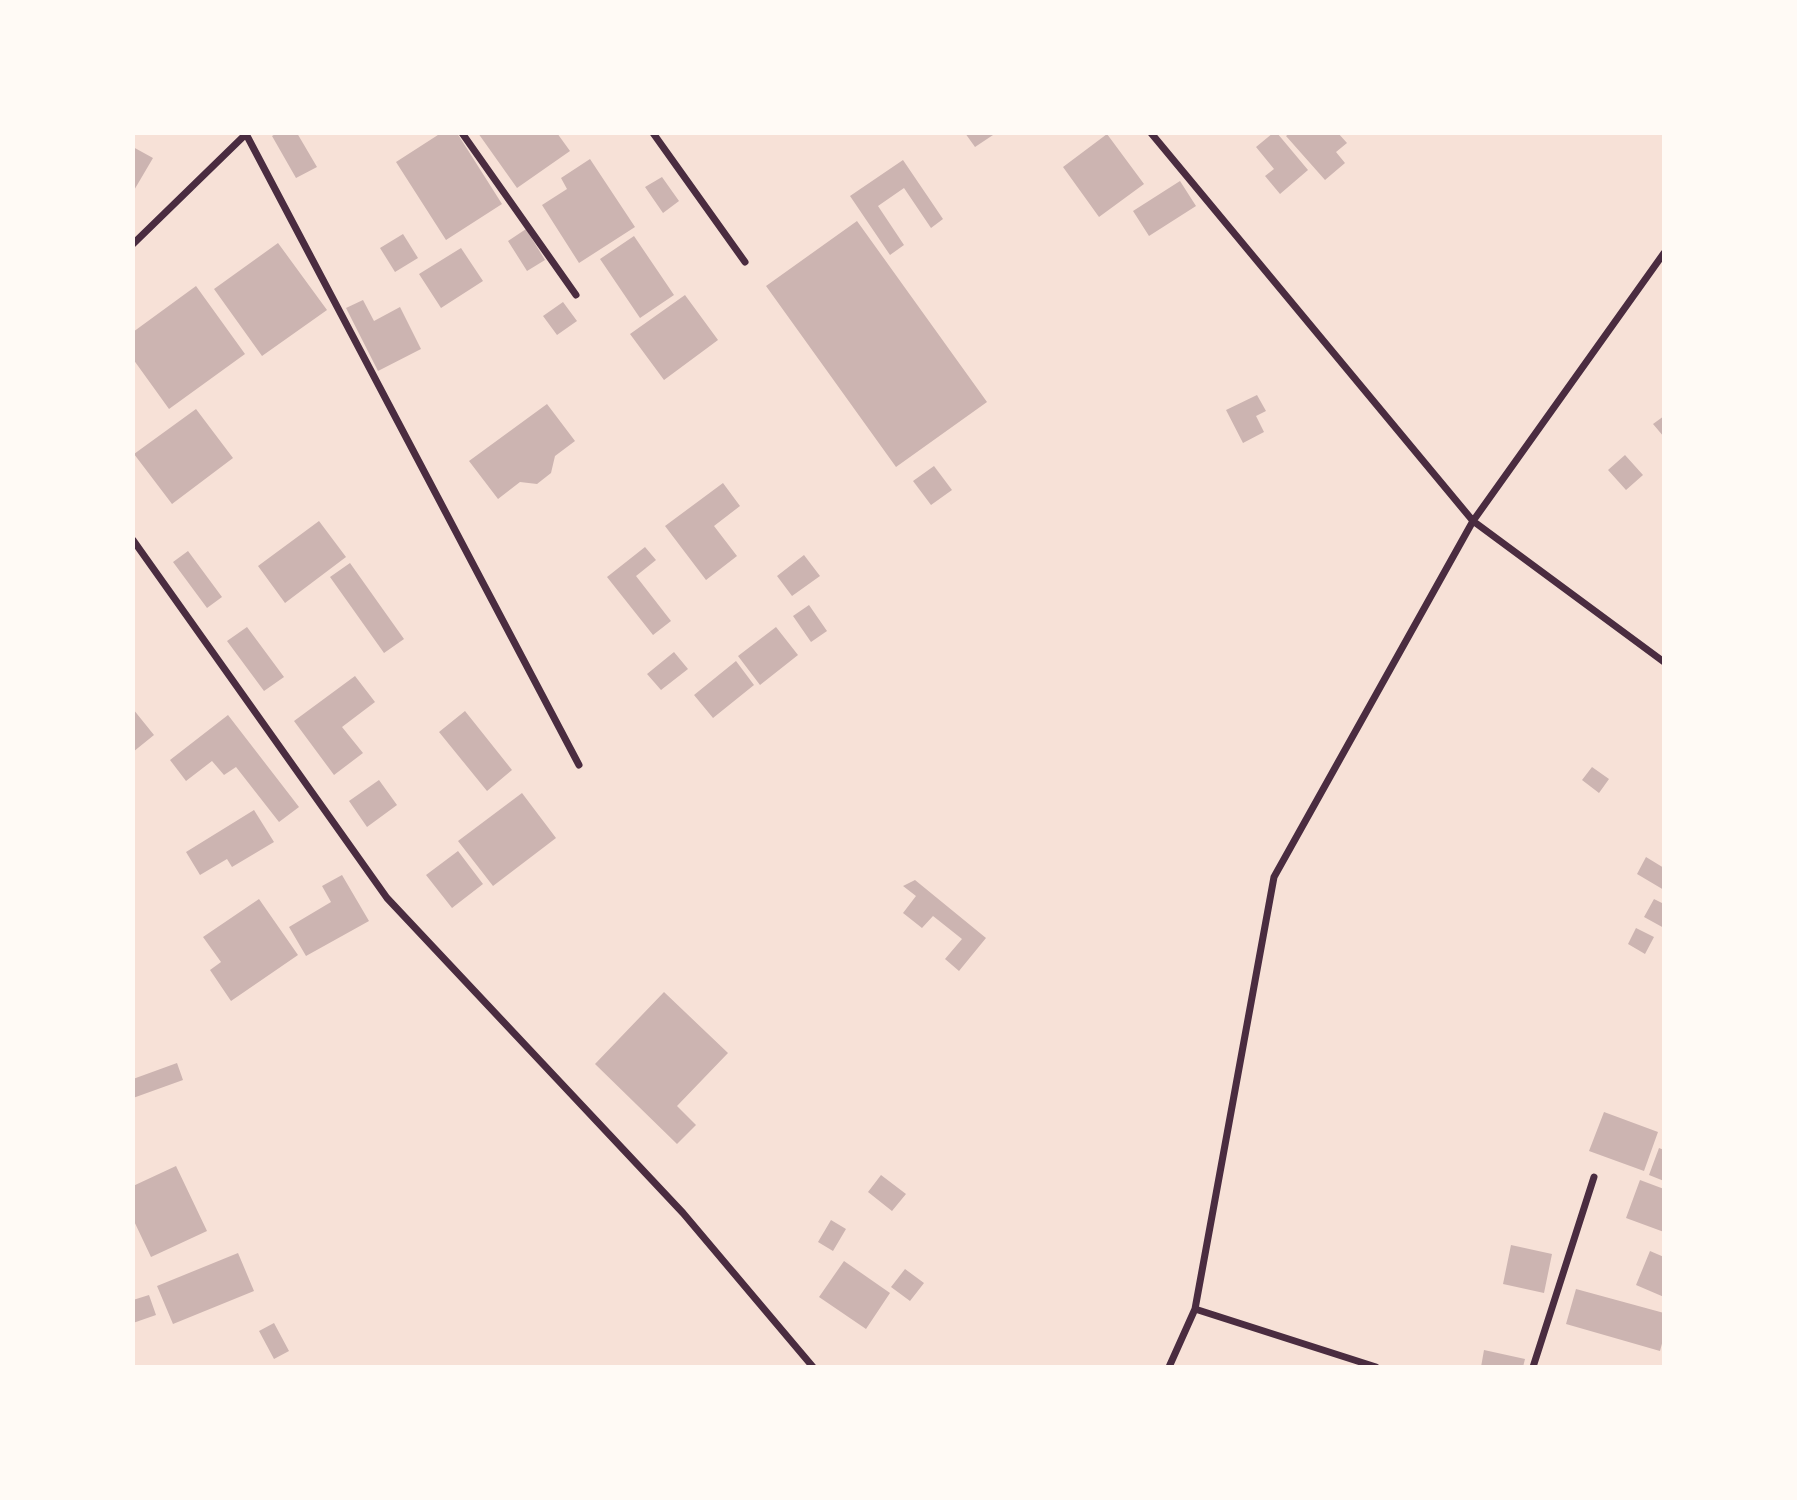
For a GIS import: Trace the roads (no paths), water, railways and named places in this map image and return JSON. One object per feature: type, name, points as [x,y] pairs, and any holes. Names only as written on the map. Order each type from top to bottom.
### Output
[{"type":"street","points":[[462,133],[576,295]]},
{"type":"street","points":[[653,133],[744,262]]},
{"type":"street","points":[[1151,133],[1473,521],[1664,662]]},
{"type":"street","points":[[133,244],[247,134],[579,765]]},
{"type":"street","points":[[1169,1367],[1195,1309],[1275,877],[1473,521],[1664,253]]},
{"type":"street","points":[[133,540],[387,898],[683,1213],[813,1367]]},
{"type":"street","points":[[1533,1367],[1594,1177]]},
{"type":"street","points":[[1195,1309],[1376,1367]]}]
